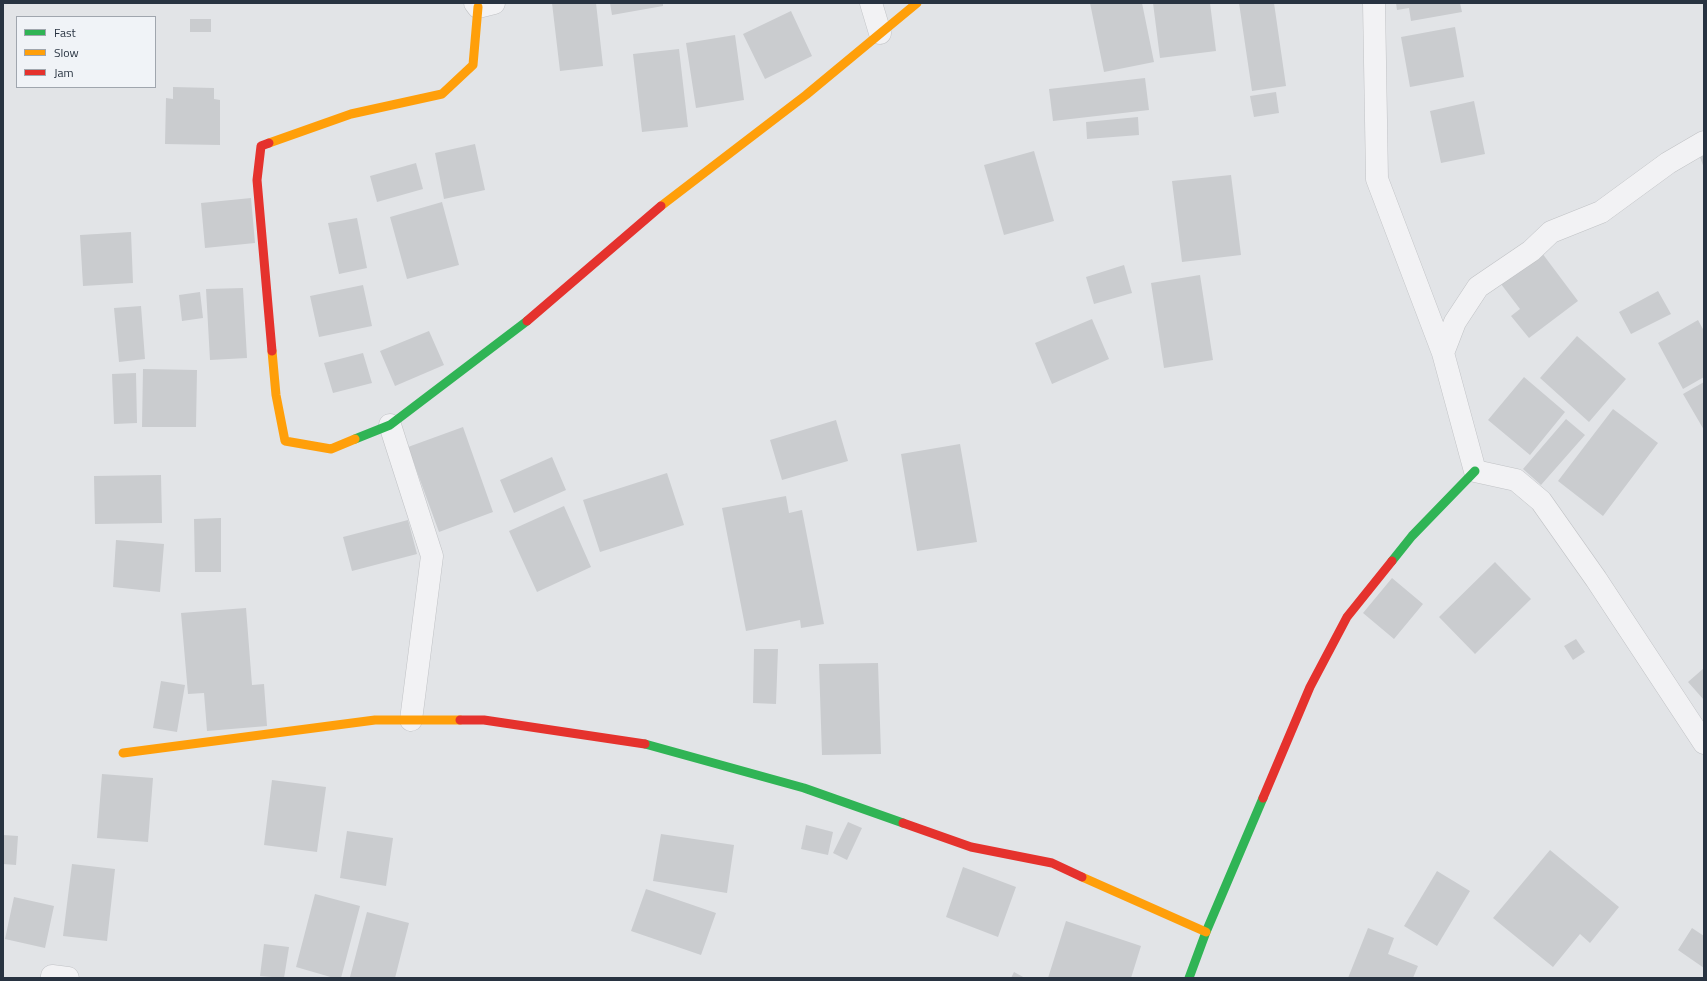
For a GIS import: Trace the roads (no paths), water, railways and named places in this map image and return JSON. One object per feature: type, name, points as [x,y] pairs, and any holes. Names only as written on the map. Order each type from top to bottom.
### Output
[{"type":"street","points":[[871,3],[880,33]]},
{"type":"street","points":[[482,4],[473,65],[442,94],[351,114],[261,146],[257,180],[276,395],[285,441],[331,449],[390,426],[529,319],[650,214],[806,95],[917,3]]},
{"type":"street","points":[[1374,3],[1378,179],[1443,353],[1475,471]]},
{"type":"street","points":[[1443,353],[1455,322],[1478,287],[1531,251],[1551,232],[1600,212],[1668,163],[1704,142]]},
{"type":"street","points":[[390,426],[432,556],[411,720]]},
{"type":"street","points":[[1475,471],[1516,480],[1541,501],[1596,579],[1704,743]]},
{"type":"street","points":[[1189,978],[1206,932],[1310,687],[1346,617],[1412,536],[1475,471]]},
{"type":"street","points":[[123,753],[374,720],[484,720],[650,745],[804,788],[971,847],[1052,863],[1206,932]]}]
